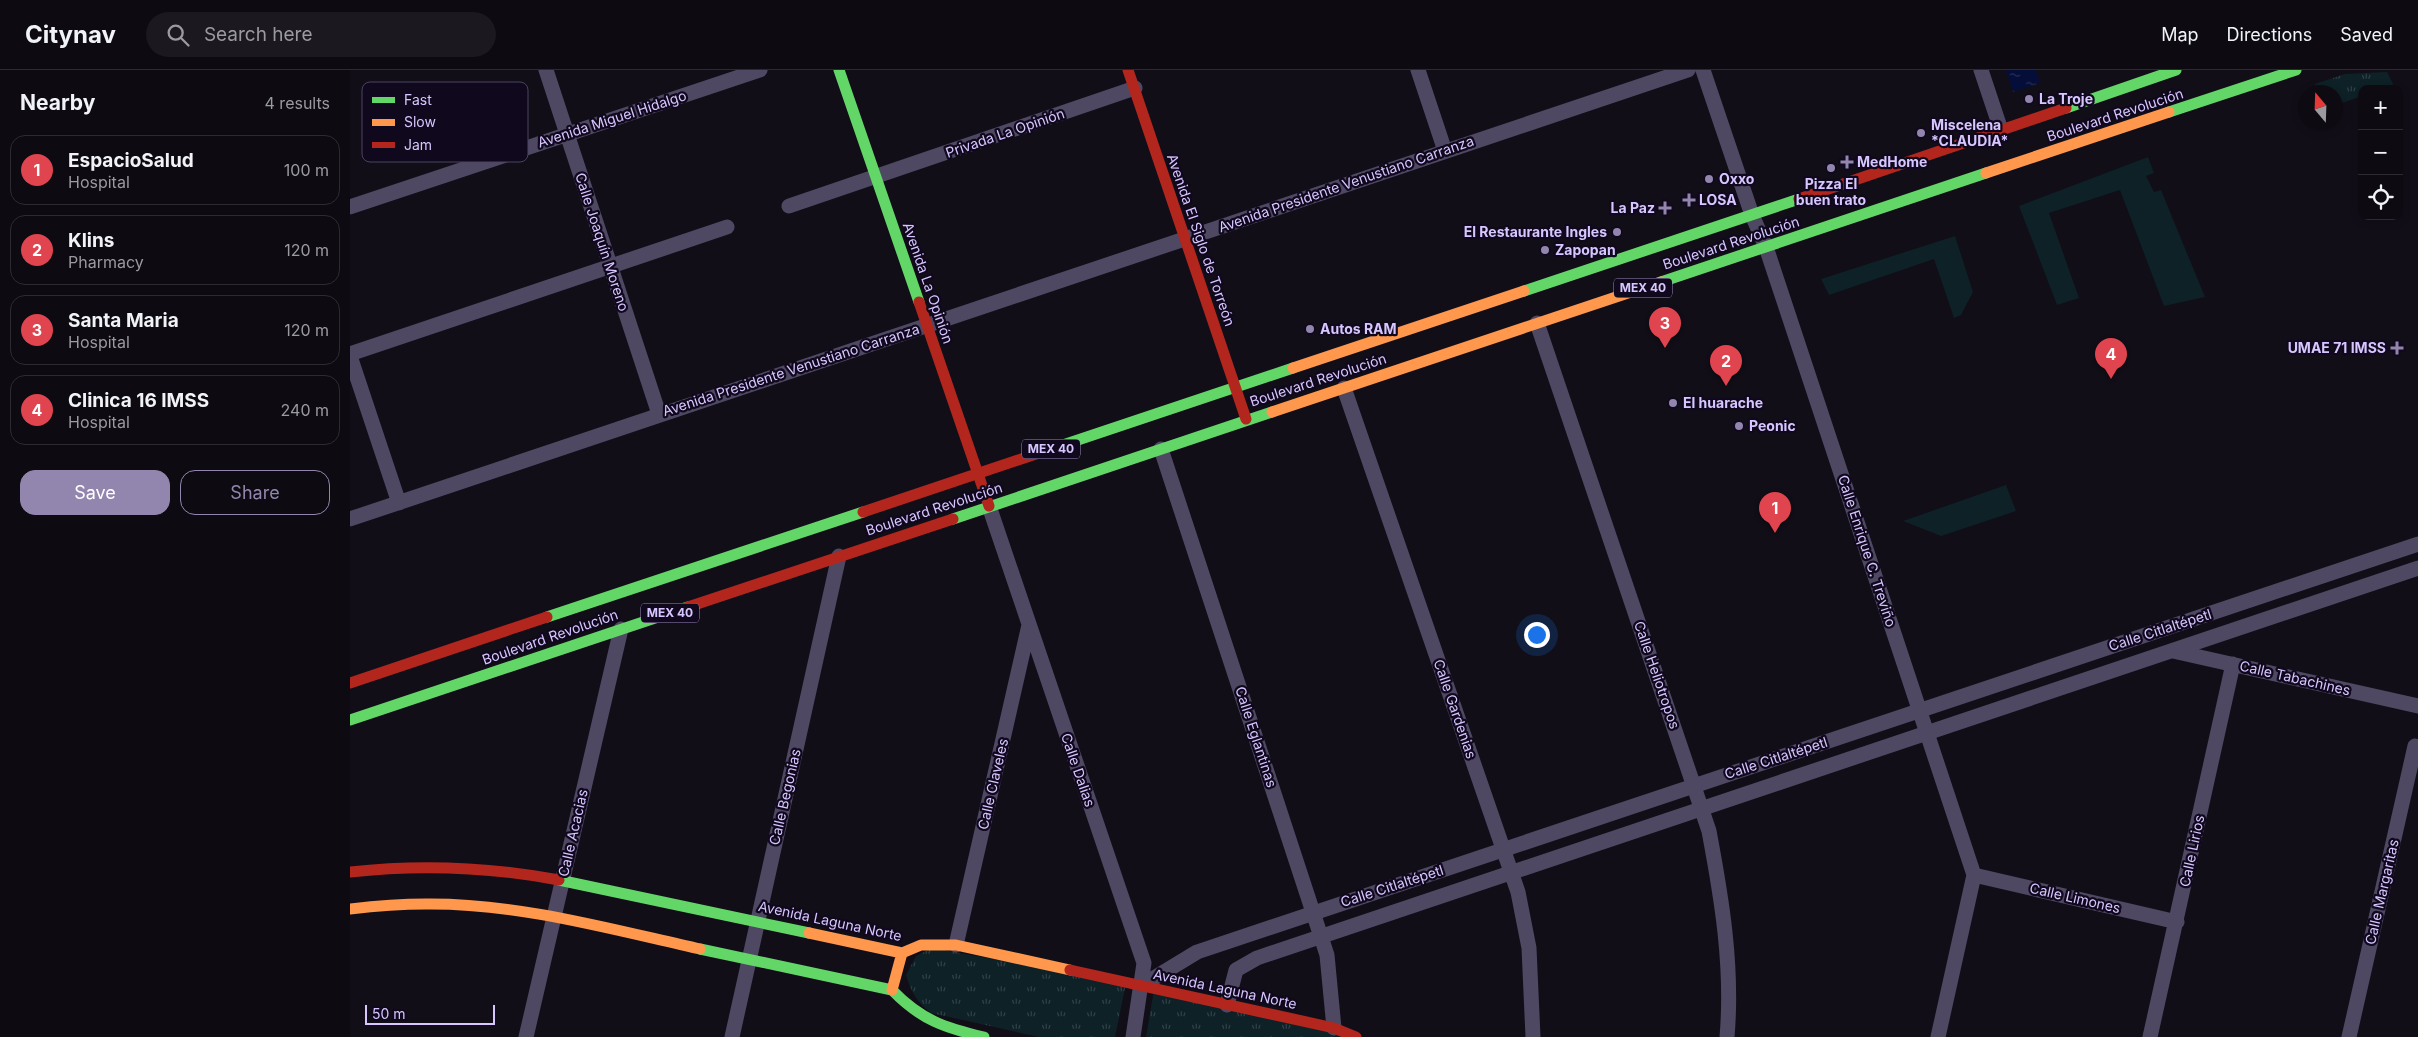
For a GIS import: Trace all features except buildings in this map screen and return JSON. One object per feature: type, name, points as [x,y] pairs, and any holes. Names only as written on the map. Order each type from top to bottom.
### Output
[{"type":"main road","name":"Avenida La Opinión","points":[[839,70],[989,506]]},
{"type":"main road","name":"Avenida El Siglo de Torreón","points":[[1128,70],[1246,419]]},
{"type":"main road","name":"MEX 40","points":[[350,683],[1752,215],[2176,70]]},
{"type":"main road","name":"Boulevard Revolución","points":[[350,720],[1246,419],[2296,70]]},
{"type":"main road","name":"Avenida Laguna Norte","points":[[350,872],[420,866],[483,868],[562,879],[902,953],[920,945],[956,945],[1334,1028],[1356,1037]]},
{"type":"main road","points":[[350,909],[403,904],[452,903],[496,907],[554,917],[892,990],[904,1004],[937,1032],[984,1037]]},
{"type":"main road","points":[[892,990],[902,953]]},
{"type":"street","name":"Calle Joaquín Moreno","points":[[546,70],[659,414]]},
{"type":"street","name":"Avenida Miguel Hidalgo","points":[[528,147],[760,70]]},
{"type":"street","points":[[1418,70],[1445,151]]},
{"type":"street","name":"Avenida Presidente Venustiano Carranza","points":[[350,519],[1688,70]]},
{"type":"street","name":"Calle Enrique C. Treviño","points":[[1703,70],[1752,215],[1766,247],[1974,875]]},
{"type":"street","points":[[1981,70],[2001,130]]},
{"type":"street","name":"Privada La Opinión","points":[[789,206],[1135,88]]},
{"type":"street","name":"Avenida Miguel Hidalgo","points":[[350,206],[483,162]]},
{"type":"street","points":[[398,503],[350,355],[727,227]]},
{"type":"street","name":"Calle Heliotropos","points":[[1537,323],[1709,831],[1724,914],[1729,967],[1727,1037]]},
{"type":"street","name":"Calle Gardenias","points":[[1344,388],[1518,892],[1529,948],[1533,1037]]},
{"type":"street","name":"Calle Eglantinas","points":[[1161,449],[1322,937],[1327,955],[1334,1028]]},
{"type":"street","name":"Calle Dalias","points":[[989,506],[1144,963],[1133,1037]]},
{"type":"street","name":"Calle Citlaltépetl","points":[[1141,986],[1197,952],[2415,546]]},
{"type":"street","name":"Calle Begonias","points":[[732,1037],[839,556]]},
{"type":"street","name":"Calle Citlaltépetl","points":[[1227,1005],[1236,970],[1244,964],[1512,872],[2418,568]]},
{"type":"street","name":"Calle Claveles","points":[[956,945],[1029,624]]},
{"type":"street","name":"Calle Acacias","points":[[526,1037],[621,629]]},
{"type":"street","name":"Calle Tabachines","points":[[2171,651],[2418,706]]},
{"type":"street","name":"Calle Lirios","points":[[2150,1037],[2233,664]]},
{"type":"street","name":"Calle Margaritas","points":[[2348,1037],[2415,746]]},
{"type":"street","points":[[1938,1037],[1974,875]]},
{"type":"street","name":"Calle Limones","points":[[1974,875],[2177,922]]},
{"type":"green space","points":[[2387,72],[2394,85],[2358,85],[2358,97],[2343,103],[2343,85],[2315,85],[2345,74]]},
{"type":"green space","points":[[2148,157],[2154,173],[2146,176],[2154,192],[2161,190],[2205,297],[2164,306],[2120,190],[2049,213],[2079,298],[2057,305],[2019,206]]},
{"type":"green space","points":[[1955,236],[1973,292],[1961,315],[1954,318],[1934,259],[1829,295],[1821,279]]},
{"type":"green space","points":[[2006,485],[2016,511],[1941,536],[1903,521]]},
{"type":"green space","points":[[932,948],[1126,983],[1115,1037],[1039,1037],[931,1013],[915,996],[906,975],[916,956]]},
{"type":"green space","points":[[1154,990],[1353,1037],[1146,1037]]},
{"type":"water","points":[[2006,70],[2036,70],[2040,83],[2013,92]]},
{"type":"traffic: fast","points":[[839,70],[919,302]]},
{"type":"traffic: fast","points":[[2066,108],[2176,70]]},
{"type":"traffic: fast","points":[[2169,112],[2296,70]]},
{"type":"traffic: fast","points":[[1661,282],[1986,173]]},
{"type":"traffic: fast","points":[[1524,291],[1799,199]]},
{"type":"traffic: fast","points":[[1048,450],[1293,368]]},
{"type":"traffic: fast","points":[[953,519],[1272,412]]},
{"type":"traffic: fast","points":[[547,617],[863,512]]},
{"type":"traffic: fast","points":[[350,720],[688,607]]},
{"type":"traffic: fast","points":[[559,880],[809,933]]},
{"type":"traffic: fast","points":[[700,949],[892,990],[913,1009],[924,1016],[945,1026],[984,1037]]},
{"type":"traffic: slow","points":[[1986,173],[2169,112]]},
{"type":"traffic: slow","points":[[1272,412],[1661,282]]},
{"type":"traffic: slow","points":[[1293,368],[1524,291]]},
{"type":"traffic: slow","points":[[350,909],[426,904],[495,908],[564,919],[700,949]]},
{"type":"traffic: slow","points":[[809,933],[902,953],[921,945],[956,945],[1070,970]]},
{"type":"traffic: slow","points":[[892,990],[902,953]]},
{"type":"traffic: jam","points":[[1128,70],[1246,419]]},
{"type":"traffic: jam","points":[[1799,199],[2066,108]]},
{"type":"traffic: jam","points":[[919,302],[989,506]]},
{"type":"traffic: jam","points":[[863,512],[1048,450]]},
{"type":"traffic: jam","points":[[688,607],[953,519]]},
{"type":"traffic: jam","points":[[350,683],[547,617]]},
{"type":"traffic: jam","points":[[350,872],[403,868],[455,868],[507,872],[559,880]]},
{"type":"traffic: jam","points":[[1070,970],[1334,1028],[1356,1037]]},
{"type":"place","name":"La Troje","points":[[2029,99]]},
{"type":"place","name":"Miscelena *CLAUDIA*","points":[[1921,133]]},
{"type":"place","name":"MedHome","points":[[1847,162]]},
{"type":"place","name":"Pizza El buen trato","points":[[1831,168]]},
{"type":"place","name":"Oxxo","points":[[1709,179]]},
{"type":"place","name":"LOSA","points":[[1689,200]]},
{"type":"place","name":"La Paz","points":[[1665,208]]},
{"type":"place","name":"El Restaurante Ingles","points":[[1617,232]]},
{"type":"place","name":"Zapopan","points":[[1545,250]]},
{"type":"place","name":"Autos RAM","points":[[1310,329]]},
{"type":"place","name":"Santa Maria","points":[[1665,348]]},
{"type":"place","name":"UMAE 71 IMSS","points":[[2397,348]]},
{"type":"place","name":"Clinica 16 IMSS","points":[[2111,379]]},
{"type":"place","name":"Klins","points":[[1726,386]]},
{"type":"place","name":"El huarache","points":[[1673,403]]},
{"type":"place","name":"Peonic","points":[[1739,426]]},
{"type":"place","name":"EspacioSalud","points":[[1775,533]]}]
